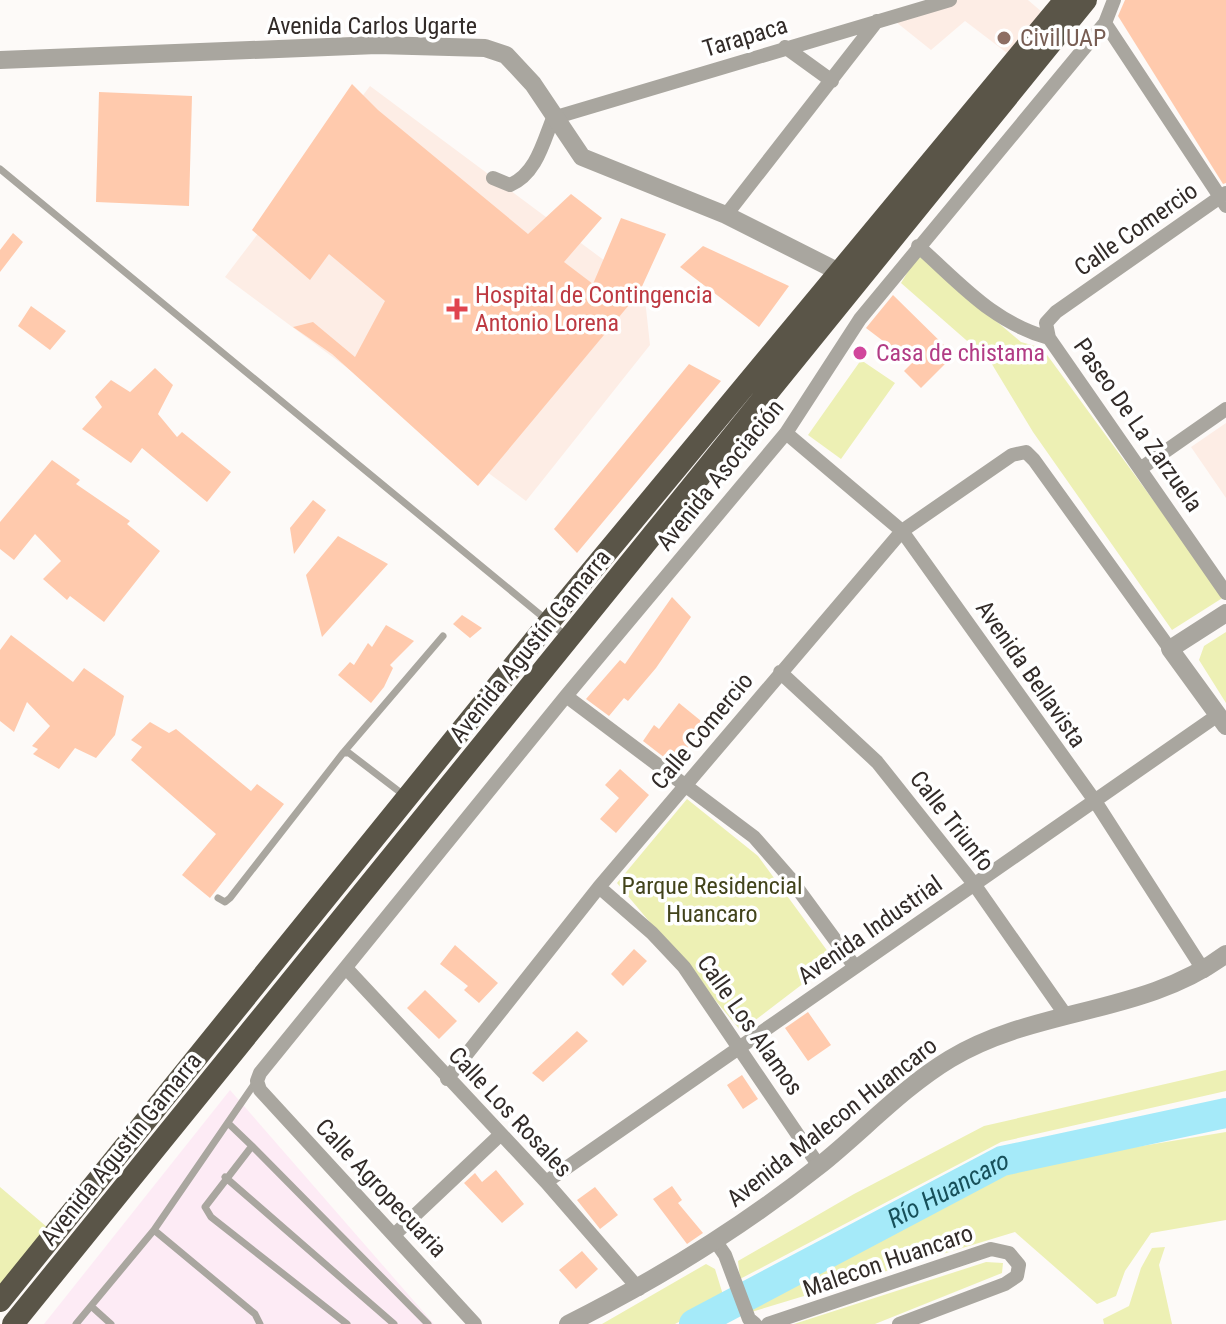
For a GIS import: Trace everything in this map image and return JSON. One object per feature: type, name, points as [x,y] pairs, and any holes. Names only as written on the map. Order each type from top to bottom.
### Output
[{"type":"highway","name":"Avenida Agustín Gamarra","points":[[13,1324],[569,638],[1065,0]]},
{"type":"highway","name":"Avenida Agustín Gamarra","points":[[0,1301],[549,622],[1086,0]]},
{"type":"highway","points":[[388,821],[408,837]]},
{"type":"street","name":"Tarapaca","points":[[553,118],[950,0]]},
{"type":"street","name":"Avenida Asociación","points":[[257,1081],[566,696],[786,433],[860,319],[1105,23],[1114,0]]},
{"type":"street","points":[[726,215],[877,20]]},
{"type":"street","points":[[1105,23],[1224,199]]},
{"type":"street","name":"Avenida Carlos Ugarte","points":[[0,60],[377,45],[485,48],[506,55],[533,84],[582,157],[726,215],[848,276]]},
{"type":"street","points":[[785,47],[832,81]]},
{"type":"street","points":[[493,178],[510,185],[524,179],[553,118]]},
{"type":"street","name":"Calle Comercio","points":[[1049,338],[1046,323],[1056,312],[1224,199]]},
{"type":"street","name":"Paseo De La Zarzuela","points":[[918,246],[1000,319],[1017,329],[1049,338],[1226,593]]},
{"type":"street","points":[[1140,469],[1226,409]]},
{"type":"street","name":"Avenida Bellavista","points":[[786,433],[902,531],[1095,801],[1204,971]]},
{"type":"street","name":"Calle Comercio","points":[[447,1079],[599,887],[902,531],[1012,455],[1026,452],[1170,649]]},
{"type":"street","points":[[1222,721],[1170,649],[1226,613]]},
{"type":"street","name":"Calle Triunfo","points":[[780,672],[877,762],[974,884],[1067,1017]]},
{"type":"street","points":[[566,696],[754,837],[789,877],[855,967]]},
{"type":"street","name":"Avenida Industrial","points":[[546,1182],[1095,801],[1222,721]]},
{"type":"street","name":"Calle Los Alamos","points":[[599,887],[652,933],[684,967],[819,1166]]},
{"type":"street","name":"Avenida Malecon Huancaro","points":[[568,1324],[721,1248],[913,1085],[951,1058],[996,1036],[1162,991],[1204,971],[1226,954]]},
{"type":"street","name":"Calle Los Rosales","points":[[346,968],[546,1182],[639,1289]]},
{"type":"street","name":"Calle Agropecuaria","points":[[257,1081],[260,1090],[475,1324]]},
{"type":"street","points":[[394,1235],[500,1135]]},
{"type":"street","points":[[721,1248],[752,1322]]},
{"type":"street","name":"Malecon Huancaro","points":[[768,1324],[991,1249],[1009,1253],[1019,1265],[1017,1276],[1005,1284],[899,1324]]},
{"type":"lane","points":[[0,169],[569,638]]},
{"type":"lane","points":[[218,898],[225,902],[230,898],[343,753],[443,636]]},
{"type":"lane","points":[[343,753],[349,753],[406,797]]},
{"type":"lane","points":[[76,1324],[154,1230],[257,1081]]},
{"type":"lane","points":[[228,1123],[428,1324]]},
{"type":"lane","points":[[252,1146],[208,1199],[205,1207],[211,1217],[347,1324]]},
{"type":"lane","points":[[225,1177],[394,1324]]},
{"type":"lane","points":[[154,1230],[255,1314],[260,1324]]},
{"type":"lane","points":[[91,1306],[111,1324]]},
{"type":"shaded area","name":"Civil UAP","points":[[954,0],[1028,0],[1042,12],[1007,53],[965,21],[931,50],[891,18]]},
{"type":"shaded area","name":"Hospital de Contingencia Antonio Lorena","points":[[370,86],[644,290],[650,345],[526,501],[225,277]]},
{"type":"shaded area","points":[[1226,423],[1226,498],[1191,447]]},
{"type":"shaded area","points":[[230,1090],[434,1324],[44,1324]]},
{"type":"green space","points":[[918,255],[1021,342],[1042,348],[1224,597],[1172,630],[1033,432],[990,361],[901,283]]},
{"type":"green space","points":[[861,360],[895,383],[841,459],[808,435]]},
{"type":"green space","points":[[1226,632],[1226,703],[1199,660],[1204,646]]},
{"type":"green space","name":"Parque Residencial Huancaro","points":[[687,799],[758,856],[834,960],[741,1031],[617,883]]},
{"type":"green space","points":[[1226,1070],[1226,1091],[1001,1142],[740,1279],[738,1261],[854,1194],[984,1126]]},
{"type":"green space","points":[[1226,1132],[1226,1220],[1151,1233],[1125,1271],[1116,1296],[1097,1304],[1015,1232],[748,1313],[744,1305],[995,1176],[1034,1164]]},
{"type":"green space","points":[[0,1187],[54,1233],[0,1296]]},
{"type":"green space","points":[[1165,1247],[1159,1265],[1172,1324],[1104,1324],[1103,1319],[1129,1306],[1141,1268],[1152,1248]]},
{"type":"green space","points":[[986,1262],[1003,1263],[1002,1273],[875,1324],[794,1324]]},
{"type":"green space","points":[[706,1264],[715,1269],[724,1298],[675,1324],[602,1324]]},
{"type":"building","points":[[1125,0],[1226,0],[1226,183],[1223,184],[1118,16]]},
{"type":"building","name":"Hospital de Contingencia Antonio Lorena","points":[[352,84],[378,110],[528,234],[571,194],[602,218],[564,262],[593,284],[621,218],[666,234],[639,293],[478,486],[332,354],[293,327],[313,322],[355,357],[385,301],[329,254],[310,280],[252,230]]},
{"type":"building","points":[[99,92],[192,96],[189,206],[96,202]]},
{"type":"building","points":[[13,233],[23,242],[0,272],[0,250]]},
{"type":"building","points":[[703,246],[789,286],[759,327],[680,267]]},
{"type":"building","points":[[893,295],[954,355],[921,388],[904,371],[912,363],[866,328]]},
{"type":"building","points":[[31,306],[66,331],[50,350],[18,326]]},
{"type":"building","points":[[689,364],[721,381],[577,553],[554,529]]},
{"type":"building","points":[[155,368],[173,385],[158,414],[177,437],[182,432],[231,472],[207,502],[142,448],[131,463],[82,429],[102,407],[95,397],[111,380],[130,392]]},
{"type":"building","points":[[52,460],[80,480],[76,484],[130,521],[127,524],[160,551],[104,622],[70,596],[67,600],[43,579],[61,561],[35,534],[14,560],[0,549],[0,522]]},
{"type":"building","points":[[313,500],[326,510],[294,554],[290,528]]},
{"type":"building","points":[[338,536],[388,564],[322,637],[306,575]]},
{"type":"building","points":[[672,597],[691,617],[656,668],[628,701],[624,698],[609,716],[586,699],[620,660],[625,664]]},
{"type":"building","points":[[462,615],[482,628],[470,638],[453,624]]},
{"type":"building","points":[[386,625],[414,641],[390,665],[393,668],[384,687],[371,703],[338,675],[350,662],[354,665],[368,643],[372,647]]},
{"type":"building","points":[[11,635],[73,682],[84,668],[124,696],[115,735],[96,758],[75,748],[59,769],[33,754],[38,749],[32,746],[50,726],[27,702],[14,732],[0,721],[0,650]]},
{"type":"building","points":[[679,703],[706,725],[674,765],[643,741],[654,725],[659,729]]},
{"type":"building","points":[[150,722],[169,733],[176,729],[251,791],[257,784],[284,804],[210,898],[182,875],[216,834],[131,760],[142,747],[131,740]]},
{"type":"building","points":[[620,769],[649,795],[616,833],[600,819],[619,798],[605,785]]},
{"type":"building","points":[[455,945],[498,983],[479,1003],[464,990],[468,986],[440,964]]},
{"type":"building","points":[[634,949],[647,961],[623,986],[611,974]]},
{"type":"building","points":[[425,990],[457,1021],[439,1039],[407,1008]]},
{"type":"building","points":[[808,1012],[831,1045],[808,1061],[785,1028]]},
{"type":"building","points":[[577,1031],[588,1041],[543,1082],[532,1073]]},
{"type":"building","points":[[742,1075],[758,1099],[743,1109],[727,1085]]},
{"type":"building","points":[[496,1170],[524,1204],[502,1223],[464,1183],[475,1173],[482,1182]]},
{"type":"building","points":[[672,1186],[682,1200],[678,1203],[703,1233],[687,1244],[653,1199]]},
{"type":"building","points":[[595,1187],[618,1215],[600,1229],[577,1200]]},
{"type":"building","points":[[582,1251],[598,1269],[576,1289],[559,1270]]},
{"type":"waterway","name":"Río Huancaro","points":[[694,1324],[1002,1161],[1226,1113]]},
{"type":"place","name":"Civil UAP","points":[[1004,38]]},
{"type":"place","name":"Hospital de Contingencia Antonio Lorena","points":[[457,309]]},
{"type":"place","name":"Casa de chistama","points":[[860,353]]}]
